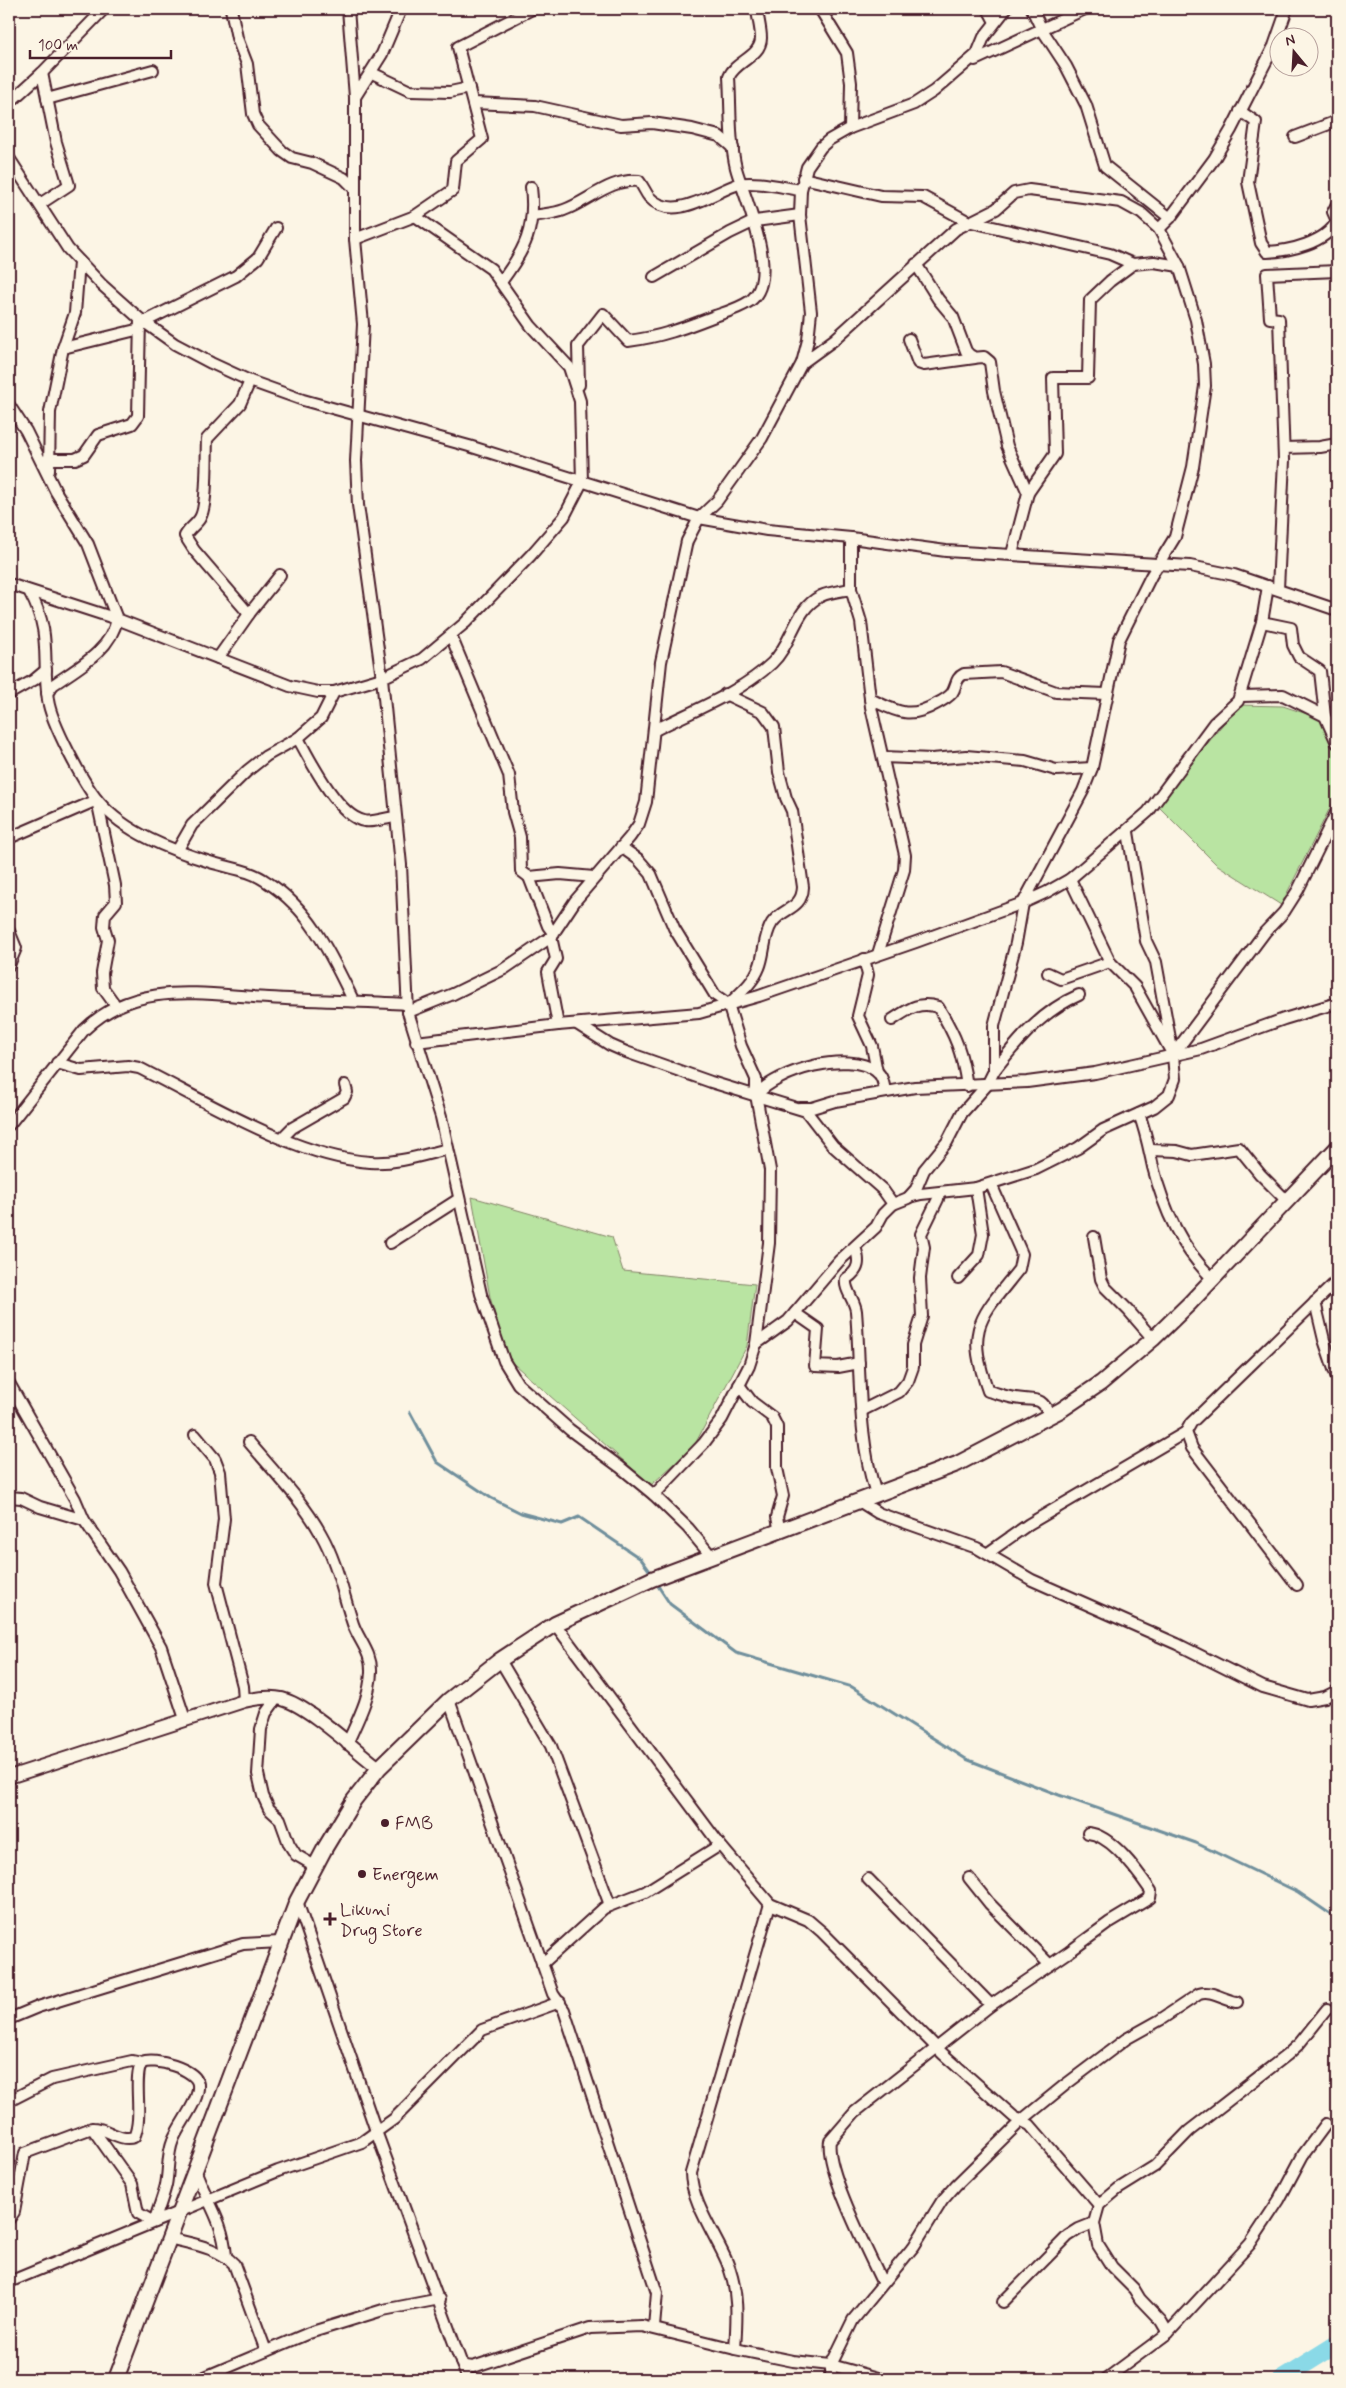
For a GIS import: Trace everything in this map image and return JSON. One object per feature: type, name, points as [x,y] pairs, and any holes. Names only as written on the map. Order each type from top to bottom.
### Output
[{"type":"main road","points":[[116,2379],[297,1901],[354,1800],[379,1768],[449,1700],[500,1660],[555,1624],[652,1579],[957,1464],[1051,1416],[1101,1383],[1153,1339],[1213,1279],[1337,1148]]},
{"type":"street","points":[[9,103],[42,73],[104,9]]},
{"type":"street","points":[[231,9],[237,38],[247,64],[253,114],[258,125],[282,151],[292,158],[312,163],[344,178],[354,188]]},
{"type":"street","points":[[348,9],[355,97],[355,239],[363,324],[356,461],[358,505],[382,678],[401,865],[407,1008],[416,1042],[433,1091],[481,1294],[494,1338],[504,1361],[518,1384],[570,1430],[654,1495],[688,1528],[712,1557]]},
{"type":"street","points":[[355,97],[372,72],[401,9]]},
{"type":"street","points":[[355,239],[415,216],[453,190],[456,161],[482,139],[458,47],[532,9]]},
{"type":"street","points":[[820,9],[839,38],[848,58],[851,83],[850,128]]},
{"type":"street","points":[[988,9],[996,22]]},
{"type":"street","points":[[9,1125],[57,1062],[90,1024],[116,1006],[173,993],[206,992],[268,998],[353,1000],[407,1008],[453,994],[504,968],[553,935],[575,901],[621,847],[639,824],[644,813],[655,730],[661,662],[674,592],[687,541],[699,518],[717,500],[762,438],[802,363],[808,340],[811,312],[800,215],[803,178],[821,147],[850,128],[924,99],[967,64],[978,54],[984,37],[1006,9]]},
{"type":"street","points":[[1032,9],[1041,28],[1066,66],[1086,105],[1105,166],[1170,218]]},
{"type":"street","points":[[967,64],[1085,9]]},
{"type":"street","points":[[1159,229],[1170,218],[1214,159],[1274,46],[1287,9]]},
{"type":"street","points":[[9,584],[30,593],[117,619],[290,686],[318,692],[334,692],[382,678],[422,659],[451,636],[531,555],[564,517],[582,482],[578,346],[603,314],[628,341],[660,337],[751,300],[758,291],[762,277],[755,221],[741,184],[733,148],[729,77],[736,66],[754,54],[760,46],[761,38],[757,10]]},
{"type":"street","points":[[47,99],[153,70]]},
{"type":"street","points":[[372,72],[410,91],[450,92],[469,88]]},
{"type":"street","points":[[40,204],[69,185],[42,73]]},
{"type":"street","points":[[474,103],[535,106],[620,125],[652,123],[692,129],[718,136],[733,148]]},
{"type":"street","points":[[1240,110],[1256,122],[1248,182],[1261,243],[1267,252],[1287,251],[1318,238],[1334,226],[1336,220],[1333,212],[1337,204]]},
{"type":"street","points":[[1296,137],[1337,121]]},
{"type":"street","points":[[9,158],[68,249],[142,323],[181,348],[250,381],[303,400],[358,414],[699,518],[767,530],[851,538],[946,551],[1204,568],[1273,587],[1337,610]]},
{"type":"street","points":[[803,178],[881,196],[923,196],[968,221],[1110,254],[1133,264],[1154,262],[1179,266]]},
{"type":"street","points":[[533,216],[562,211],[604,188],[633,180],[639,181],[649,197],[656,202],[669,206],[689,206],[741,184],[801,190]]},
{"type":"street","points":[[501,282],[521,252],[533,216],[531,187]]},
{"type":"street","points":[[802,363],[836,339],[956,229],[968,221],[996,209],[1014,193],[1029,190],[1120,202],[1141,213],[1159,229],[1179,266],[1201,342],[1205,386],[1193,467],[1175,537],[1157,564],[1119,640],[1106,694],[1092,768],[1083,791],[1023,903],[1016,943],[994,1026],[994,1071]]},
{"type":"street","points":[[654,278],[730,233],[755,221],[800,215]]},
{"type":"street","points":[[415,216],[492,269],[530,326],[569,367],[580,401]]},
{"type":"street","points":[[63,348],[142,323],[236,276],[258,258],[276,228]]},
{"type":"street","points":[[50,479],[48,459],[50,412],[63,348],[77,305],[79,262]]},
{"type":"street","points":[[916,264],[938,299],[954,317],[966,351],[975,358]]},
{"type":"street","points":[[1012,554],[1028,494],[1055,454],[1053,378],[1088,378],[1090,300],[1110,281],[1133,264]]},
{"type":"street","points":[[416,1042],[558,1025],[699,1013],[759,996],[1023,903],[1070,879],[1100,851],[1128,832],[1148,812],[1214,722],[1242,696],[1273,587],[1284,448],[1279,319],[1270,318],[1267,274],[1337,271]]},
{"type":"street","points":[[48,459],[75,459],[84,455],[98,435],[132,424],[138,416],[142,323]]},
{"type":"street","points":[[909,338],[918,363],[924,365],[984,357],[990,362],[994,391],[1007,446],[1028,494]]},
{"type":"street","points":[[249,614],[194,550],[186,536],[188,530],[200,518],[204,506],[207,439],[240,404],[250,381]]},
{"type":"street","points":[[9,406],[26,431],[50,479],[88,544],[117,619],[115,631],[108,642],[53,686],[47,694]]},
{"type":"street","points":[[1284,448],[1320,448],[1337,444]]},
{"type":"street","points":[[851,538],[851,589],[861,622],[870,699],[905,855],[904,870],[878,954]]},
{"type":"street","points":[[218,658],[280,575]]},
{"type":"street","points":[[655,730],[750,680],[773,662],[790,641],[802,613],[812,602],[829,593],[851,589]]},
{"type":"street","points":[[30,593],[40,612],[45,636],[47,694],[54,720],[97,800],[115,885],[116,902],[105,915],[104,927],[108,940],[102,973],[103,988],[116,1006]]},
{"type":"street","points":[[1262,622],[1291,628],[1293,645],[1299,657],[1320,671],[1325,716],[1337,743]]},
{"type":"street","points":[[451,636],[509,775],[513,812],[520,837],[521,871],[529,877],[553,935],[556,959],[548,972],[558,1025]]},
{"type":"street","points":[[9,694],[34,680],[46,670]]},
{"type":"street","points":[[870,699],[897,712],[915,714],[948,697],[954,691],[956,681],[964,674],[1001,672],[1056,692],[1106,694]]},
{"type":"street","points":[[177,851],[192,825],[247,771],[266,756],[298,738],[321,718],[334,692]]},
{"type":"street","points":[[725,694],[763,712],[774,727],[780,772],[786,798],[792,811],[803,887],[803,896],[799,903],[772,923],[760,968],[751,982],[728,1004]]},
{"type":"street","points":[[1242,696],[1283,695],[1325,716]]},
{"type":"street","points":[[298,738],[314,767],[347,811],[364,821],[395,817]]},
{"type":"street","points":[[883,757],[932,759],[966,756],[1025,761],[1056,770],[1092,768]]},
{"type":"street","points":[[9,838],[97,800]]},
{"type":"street","points":[[97,800],[112,815],[129,827],[177,851],[254,874],[284,894],[324,942],[353,1000]]},
{"type":"street","points":[[1173,1055],[1265,932],[1284,912],[1298,890],[1337,811]]},
{"type":"street","points":[[756,1344],[788,1321],[839,1261],[876,1227],[883,1214],[893,1204],[921,1194],[976,1188],[1047,1164],[1078,1148],[1102,1130],[1164,1101],[1169,1095],[1175,1079],[1173,1055],[1156,962],[1146,941],[1128,832]]},
{"type":"street","points":[[621,847],[638,858],[652,874],[678,936],[715,995],[728,1004],[741,1046],[756,1079],[756,1095],[770,1170],[769,1243],[756,1344],[739,1386],[722,1419],[704,1443],[654,1495]]},
{"type":"street","points":[[529,877],[560,874],[594,877]]},
{"type":"street","points":[[1070,879],[1110,962],[1136,988],[1173,1055]]},
{"type":"street","points":[[9,931],[16,948],[9,964]]},
{"type":"street","points":[[864,958],[868,975],[858,1016],[872,1046],[877,1072]]},
{"type":"street","points":[[1048,973],[1061,979],[1110,962]]},
{"type":"street","points":[[908,1198],[916,1189],[931,1160],[947,1142],[962,1114],[986,1085],[994,1071],[1034,1024],[1053,1008],[1078,995]]},
{"type":"street","points":[[892,1020],[912,1007],[927,1003],[938,1006],[956,1036],[963,1060],[967,1086]]},
{"type":"street","points":[[576,1024],[610,1046],[626,1052],[711,1082],[800,1108],[812,1108],[835,1101],[915,1087],[986,1085],[1072,1077],[1201,1050],[1284,1019],[1337,1003]]},
{"type":"street","points":[[57,1062],[81,1070],[128,1066],[139,1068],[211,1106],[282,1138],[348,1160],[391,1162],[448,1149]]},
{"type":"street","points":[[756,1095],[763,1087],[779,1078],[812,1067],[846,1062],[862,1064],[877,1072],[883,1080],[885,1092]]},
{"type":"street","points":[[282,1138],[292,1128],[344,1098],[347,1092],[345,1085]]},
{"type":"street","points":[[800,1108],[812,1116],[833,1146],[883,1190],[893,1204]]},
{"type":"street","points":[[1139,1114],[1161,1193],[1176,1230],[1187,1251],[1213,1279]]},
{"type":"street","points":[[1150,1150],[1178,1150],[1192,1155],[1239,1148],[1260,1174],[1287,1201]]},
{"type":"street","points":[[991,1184],[1022,1254],[1022,1261],[1019,1269],[988,1308],[980,1323],[976,1336],[980,1368],[988,1391],[1016,1398],[1037,1398],[1044,1403],[1051,1416]]},
{"type":"street","points":[[958,1278],[979,1254],[983,1234],[976,1188]]},
{"type":"street","points":[[863,1410],[899,1392],[908,1381],[914,1367],[913,1345],[922,1316],[920,1278],[924,1247],[921,1234],[939,1193]]},
{"type":"street","points":[[390,1243],[459,1199]]},
{"type":"street","points":[[1094,1237],[1101,1279],[1105,1287],[1153,1339]]},
{"type":"street","points":[[855,1247],[859,1265],[856,1271],[846,1279],[845,1284],[856,1309],[866,1460],[876,1494]]},
{"type":"street","points":[[988,1553],[1029,1524],[1186,1432],[1191,1423],[1337,1281]]},
{"type":"street","points":[[1315,1302],[1324,1340],[1337,1378]]},
{"type":"street","points":[[795,1313],[818,1329],[815,1366],[838,1367],[859,1363]]},
{"type":"street","points":[[9,1383],[75,1499],[84,1520],[119,1571],[161,1647],[185,1719]]},
{"type":"street","points":[[739,1386],[752,1402],[772,1417],[777,1428],[777,1468],[783,1496],[777,1517],[780,1532]]},
{"type":"street","points":[[1186,1432],[1192,1448],[1297,1585]]},
{"type":"street","points":[[195,1435],[215,1458],[220,1472],[224,1519],[216,1583],[243,1686],[244,1701]]},
{"type":"street","points":[[249,1442],[311,1517],[322,1536],[339,1577],[353,1626],[369,1656],[371,1663],[370,1686],[365,1704],[347,1744]]},
{"type":"street","points":[[9,1497],[21,1498],[40,1507],[84,1520]]},
{"type":"street","points":[[859,1501],[878,1513],[988,1553],[1032,1580],[1177,1644],[1263,1687],[1308,1700],[1325,1697],[1337,1691]]},
{"type":"street","points":[[555,1624],[720,1845],[770,1904],[808,1920],[936,2046],[1014,2117],[1022,2120],[1047,2142],[1099,2205]]},
{"type":"street","points":[[500,1660],[551,1746],[610,1905]]},
{"type":"street","points":[[9,1778],[185,1719],[256,1698],[277,1698],[305,1709],[379,1768]]},
{"type":"street","points":[[277,1698],[266,1713],[262,1729],[258,1774],[263,1796],[270,1809],[280,1819],[289,1844],[296,1855],[316,1866]]},
{"type":"street","points":[[449,1700],[553,1994],[560,2002],[657,2293],[654,2327]]},
{"type":"street","points":[[882,2282],[851,2218],[830,2153],[830,2141],[856,2112],[936,2046],[991,2005],[1152,1895],[1144,1880],[1109,1840],[1088,1833]]},
{"type":"street","points":[[542,1964],[581,1932],[598,1912],[610,1905],[645,1892],[720,1845]]},
{"type":"street","points":[[969,1878],[989,1903],[1050,1965]]},
{"type":"street","points":[[868,1879],[991,2005]]},
{"type":"street","points":[[297,1901],[377,2134],[440,2299],[468,2379]]},
{"type":"street","points":[[735,2349],[736,2292],[728,2263],[693,2189],[691,2174],[770,1904]]},
{"type":"street","points":[[9,2019],[47,2004],[243,1944],[280,1942]]},
{"type":"street","points":[[831,2379],[831,2365],[853,2320],[882,2282],[914,2246],[942,2202],[956,2185],[1022,2120],[1114,2048],[1199,1994],[1212,1993],[1224,2001],[1237,2002]]},
{"type":"street","points":[[9,2282],[278,2171],[362,2142],[377,2134],[456,2058],[482,2030],[560,2002]]},
{"type":"street","points":[[1168,2333],[1161,2321],[1140,2300],[1134,2289],[1112,2267],[1095,2238],[1094,2223],[1099,2205],[1118,2189],[1155,2166],[1189,2131],[1287,2055],[1327,2009]]},
{"type":"street","points":[[9,2101],[52,2078],[132,2061],[142,2063],[152,2060],[183,2070],[195,2078],[198,2085],[190,2109],[173,2140],[166,2184],[154,2222]]},
{"type":"street","points":[[9,2219],[14,2212],[25,2153],[98,2127],[121,2138],[134,2136],[137,2131],[138,2072],[142,2063]]},
{"type":"street","points":[[1106,2379],[1168,2333],[1259,2232],[1303,2155],[1326,2124]]},
{"type":"street","points":[[92,2128],[132,2184],[138,2213],[154,2222]]},
{"type":"street","points":[[195,2168],[222,2228],[226,2256],[240,2276],[266,2351]]},
{"type":"street","points":[[9,2177],[18,2190]]},
{"type":"street","points":[[1004,2302],[1068,2236],[1085,2225],[1094,2223]]},
{"type":"street","points":[[169,2238],[226,2256]]},
{"type":"street","points":[[200,2379],[309,2333],[384,2310],[440,2299]]},
{"type":"street","points":[[462,2362],[466,2366],[473,2367],[590,2328],[642,2326],[654,2327],[735,2349],[793,2361],[831,2365],[882,2379]]},
{"type":"green space","points":[[1238,705],[1283,706],[1322,719],[1337,749],[1337,794],[1281,905],[1216,864],[1158,806]]},
{"type":"green space","points":[[472,1197],[612,1237],[623,1271],[755,1284],[747,1346],[694,1446],[651,1485],[507,1358],[490,1297]]},
{"type":"waterway","points":[[410,1412],[437,1462],[491,1498],[521,1513],[562,1524],[579,1517],[641,1559],[649,1570]]},
{"type":"waterway","points":[[658,1586],[670,1604],[736,1653],[852,1687],[966,1759],[1059,1795],[1196,1843],[1298,1892],[1333,1916],[1337,1946]]},
{"type":"waterway","points":[[1281,2379],[1337,2344]]},
{"type":"place","name":"FMB","points":[[385,1823]]},
{"type":"place","name":"Energem","points":[[362,1874]]},
{"type":"place","name":"Likuni Drug Store","points":[[330,1919]]}]
